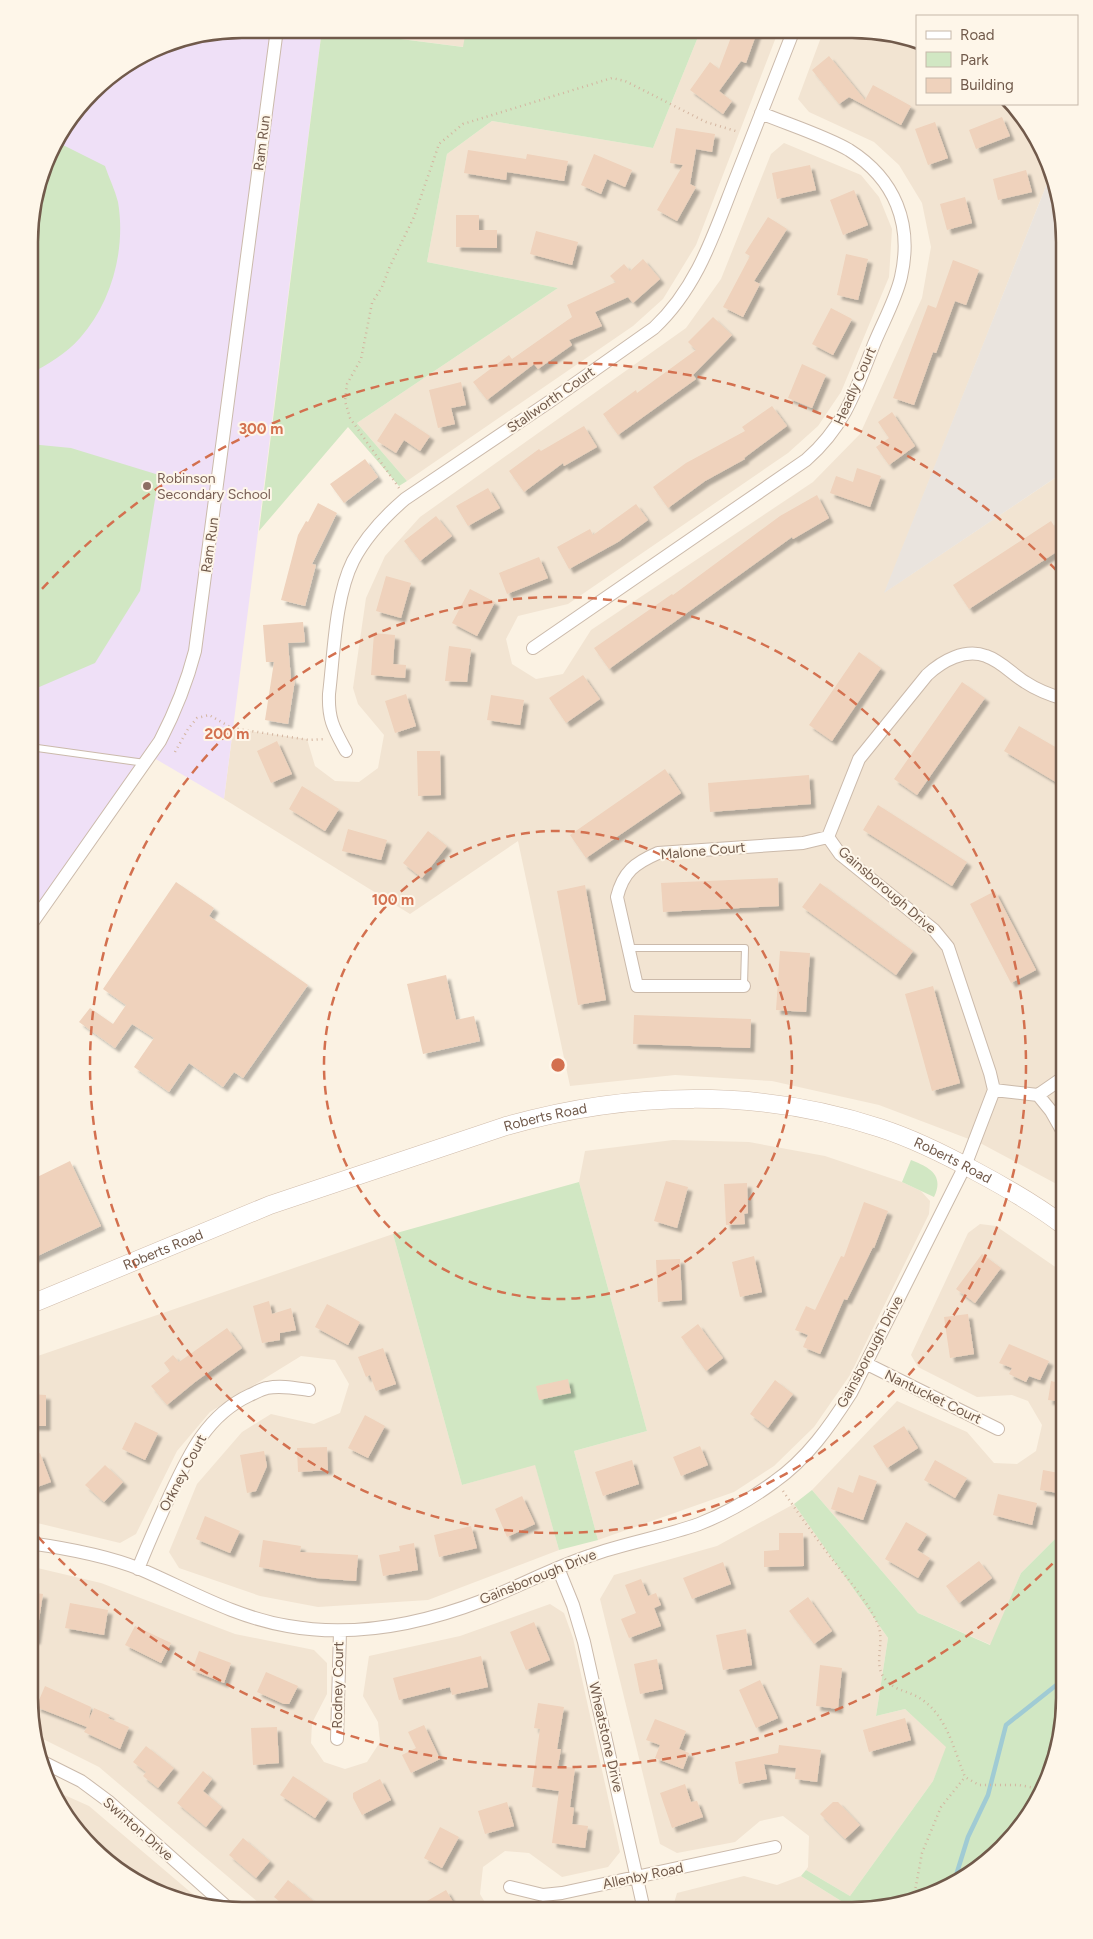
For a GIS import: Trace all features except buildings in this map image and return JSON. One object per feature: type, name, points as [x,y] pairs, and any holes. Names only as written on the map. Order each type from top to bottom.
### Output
[{"type":"main road","name":"Roberts Road","points":[[38,1301],[270,1205],[506,1126],[543,1115],[642,1100],[687,1098],[737,1100],[790,1106],[836,1115],[882,1128],[923,1145],[1014,1192],[1056,1221]]},
{"type":"street","name":"Ram Run","points":[[38,915],[146,764],[171,720],[195,651],[275,38]]},
{"type":"street","name":"Stallworth Court","points":[[346,751],[331,723],[329,702],[343,589],[353,561],[369,535],[387,515],[407,498],[557,396],[654,328],[668,316],[699,269],[790,38]]},
{"type":"street","name":"Headly Court","points":[[533,648],[806,460],[834,432],[851,402],[900,279],[905,254],[905,233],[897,204],[876,172],[864,161],[837,144],[761,113]]},
{"type":"street","name":"Gainsborough Drive","points":[[38,1544],[54,1546],[138,1569],[206,1601],[241,1614],[287,1626],[340,1631],[397,1625],[439,1615],[484,1600],[558,1568],[623,1544],[698,1524],[745,1502],[776,1481],[800,1459],[828,1428],[851,1393],[965,1166],[994,1090],[948,947],[934,930],[840,854],[828,837],[859,759],[927,675],[939,663],[968,654],[986,656],[1025,682],[1056,697]]},
{"type":"street","name":"Malone Court","points":[[744,986],[637,986],[617,897],[620,885],[628,871],[643,860],[658,853],[803,843],[828,837]]},
{"type":"street","points":[[994,1090],[1038,1095],[1056,1082]]},
{"type":"street","points":[[1038,1095],[1056,1120]]},
{"type":"street","name":"Nantucket Court","points":[[867,1364],[998,1429]]},
{"type":"street","name":"Orkney Court","points":[[138,1569],[150,1538],[197,1441],[216,1419],[239,1400],[263,1389],[280,1386],[309,1390]]},
{"type":"street","name":"Wheatstone Drive","points":[[558,1568],[573,1605],[584,1642],[642,1902]]},
{"type":"street","name":"Rodney Court","points":[[337,1739],[340,1631]]},
{"type":"street","name":"Swinton Drive","points":[[49,1765],[74,1777],[108,1801],[219,1900]]},
{"type":"street","name":"Allenby Road","points":[[510,1887],[543,1895],[562,1893],[775,1847]]},
{"type":"lane","points":[[38,748],[146,764]]},
{"type":"lane","points":[[629,948],[744,948],[744,986]]},
{"type":"path","points":[[407,498],[350,418],[345,401],[347,384],[361,359],[372,303],[382,287],[414,217],[439,144],[463,124],[612,78],[625,81],[706,122],[752,136]]},
{"type":"path","points":[[175,752],[188,729],[197,718],[208,715],[232,728],[309,740],[339,738]]},
{"type":"path","points":[[776,1481],[867,1606],[879,1628],[879,1670],[885,1680],[893,1686],[921,1698],[935,1710],[946,1729],[965,1777],[979,1785],[1019,1785],[1035,1788]]},
{"type":"path","points":[[914,1892],[922,1853],[941,1807],[965,1777]]},
{"type":"shaded area","name":"Robinson Secondary School","points":[[321,38],[224,799],[154,758],[38,923],[38,228],[44,188],[58,151],[88,107],[117,80],[151,58],[188,44],[215,39]]},
{"type":"shaded area","points":[[393,38],[465,38],[464,47]]},
{"type":"shaded area","points":[[698,38],[776,38],[696,245],[663,299],[633,326],[407,481],[357,423],[558,288],[427,262],[447,154],[492,121],[653,148]]},
{"type":"shaded area","points":[[821,38],[878,39],[916,48],[916,105],[1003,105],[1021,128],[1035,151],[1047,183],[885,592],[1056,477],[1056,1184],[982,1144],[879,1105],[772,1081],[675,1075],[570,1086],[518,841],[410,914],[224,799],[233,729],[307,739],[315,766],[335,781],[359,782],[378,768],[384,735],[358,704],[353,688],[366,598],[385,556],[420,517],[686,328],[721,279],[771,154],[784,143],[861,175],[879,197],[892,229],[889,277],[841,392],[818,426],[788,453],[568,604],[518,616],[506,639],[512,664],[536,679],[563,674],[591,630],[813,482],[860,434],[922,298],[931,247],[922,203],[899,165],[874,142],[809,112],[798,99]]},
{"type":"shaded area","points":[[1047,183],[1052,201],[1056,241],[1056,477],[884,593]]},
{"type":"shaded area","points":[[673,1140],[749,1142],[825,1156],[902,1182],[921,1191],[930,1201],[929,1214],[850,1375],[814,1427],[774,1466],[734,1492],[598,1540],[574,1451],[647,1431],[579,1182],[585,1151]]},
{"type":"shaded area","points":[[980,1224],[996,1226],[1056,1267],[1056,1538],[1021,1573],[991,1645],[918,1613],[812,1490],[897,1401],[967,1432],[994,1463],[1017,1464],[1036,1451],[1042,1425],[1028,1401],[1012,1395],[977,1397],[918,1367],[911,1355],[968,1233]]},
{"type":"shaded area","points":[[393,1234],[462,1485],[535,1464],[559,1550],[428,1600],[318,1607],[260,1596],[179,1568],[169,1552],[197,1484],[242,1432],[271,1414],[314,1424],[340,1413],[349,1384],[335,1360],[301,1356],[210,1412],[177,1451],[136,1534],[120,1543],[38,1523],[38,1356]]},
{"type":"shaded area","points":[[794,1504],[888,1638],[876,1716],[905,1709],[947,1747],[933,1781],[850,1896],[806,1870],[808,1867],[809,1836],[783,1816],[760,1821],[735,1842],[677,1853],[660,1844],[600,1599],[614,1575],[717,1546]]},
{"type":"shaded area","points":[[38,1568],[101,1583],[235,1634],[314,1650],[327,1663],[327,1694],[312,1723],[311,1743],[324,1762],[345,1769],[367,1762],[380,1742],[378,1722],[363,1696],[369,1656],[460,1636],[550,1604],[564,1613],[573,1638],[620,1852],[608,1867],[562,1877],[529,1853],[505,1851],[483,1867],[480,1894],[485,1902],[258,1902],[99,1767],[41,1740],[38,1711]]},
{"type":"shaded area","points":[[61,1794],[89,1806],[196,1897],[151,1881],[117,1859],[88,1832]]},
{"type":"shaded area","points":[[744,1876],[777,1885],[801,1876],[843,1902],[674,1902],[677,1893]]},
{"type":"green space","points":[[321,38],[393,38],[463,47],[465,38],[698,38],[653,148],[492,121],[447,154],[427,262],[558,288],[357,423],[407,481],[399,486],[348,427],[259,531]]},
{"type":"green space","points":[[62,144],[105,166],[118,202],[120,238],[114,274],[101,308],[80,338],[63,354],[38,369],[38,228],[44,188]]},
{"type":"green space","points":[[38,445],[71,448],[159,475],[140,591],[95,663],[38,688]]},
{"type":"green space","points":[[911,1160],[929,1169],[936,1177],[937,1189],[934,1197],[902,1182]]},
{"type":"green space","points":[[579,1182],[647,1431],[574,1451],[598,1540],[559,1550],[535,1465],[462,1485],[393,1234]]},
{"type":"green space","points":[[812,1490],[918,1613],[990,1645],[1021,1573],[1056,1538],[1056,1698],[1054,1724],[1049,1751],[1035,1788],[1013,1822],[986,1851],[942,1881],[905,1895],[878,1900],[843,1902],[801,1876],[806,1870],[850,1896],[933,1781],[946,1747],[905,1709],[876,1716],[888,1638],[794,1504]]},
{"type":"waterway","points":[[957,1872],[968,1837],[988,1795],[1006,1725],[1056,1685]]},
{"type":"place","name":"Robinson Secondary School","points":[[147,486]]}]
